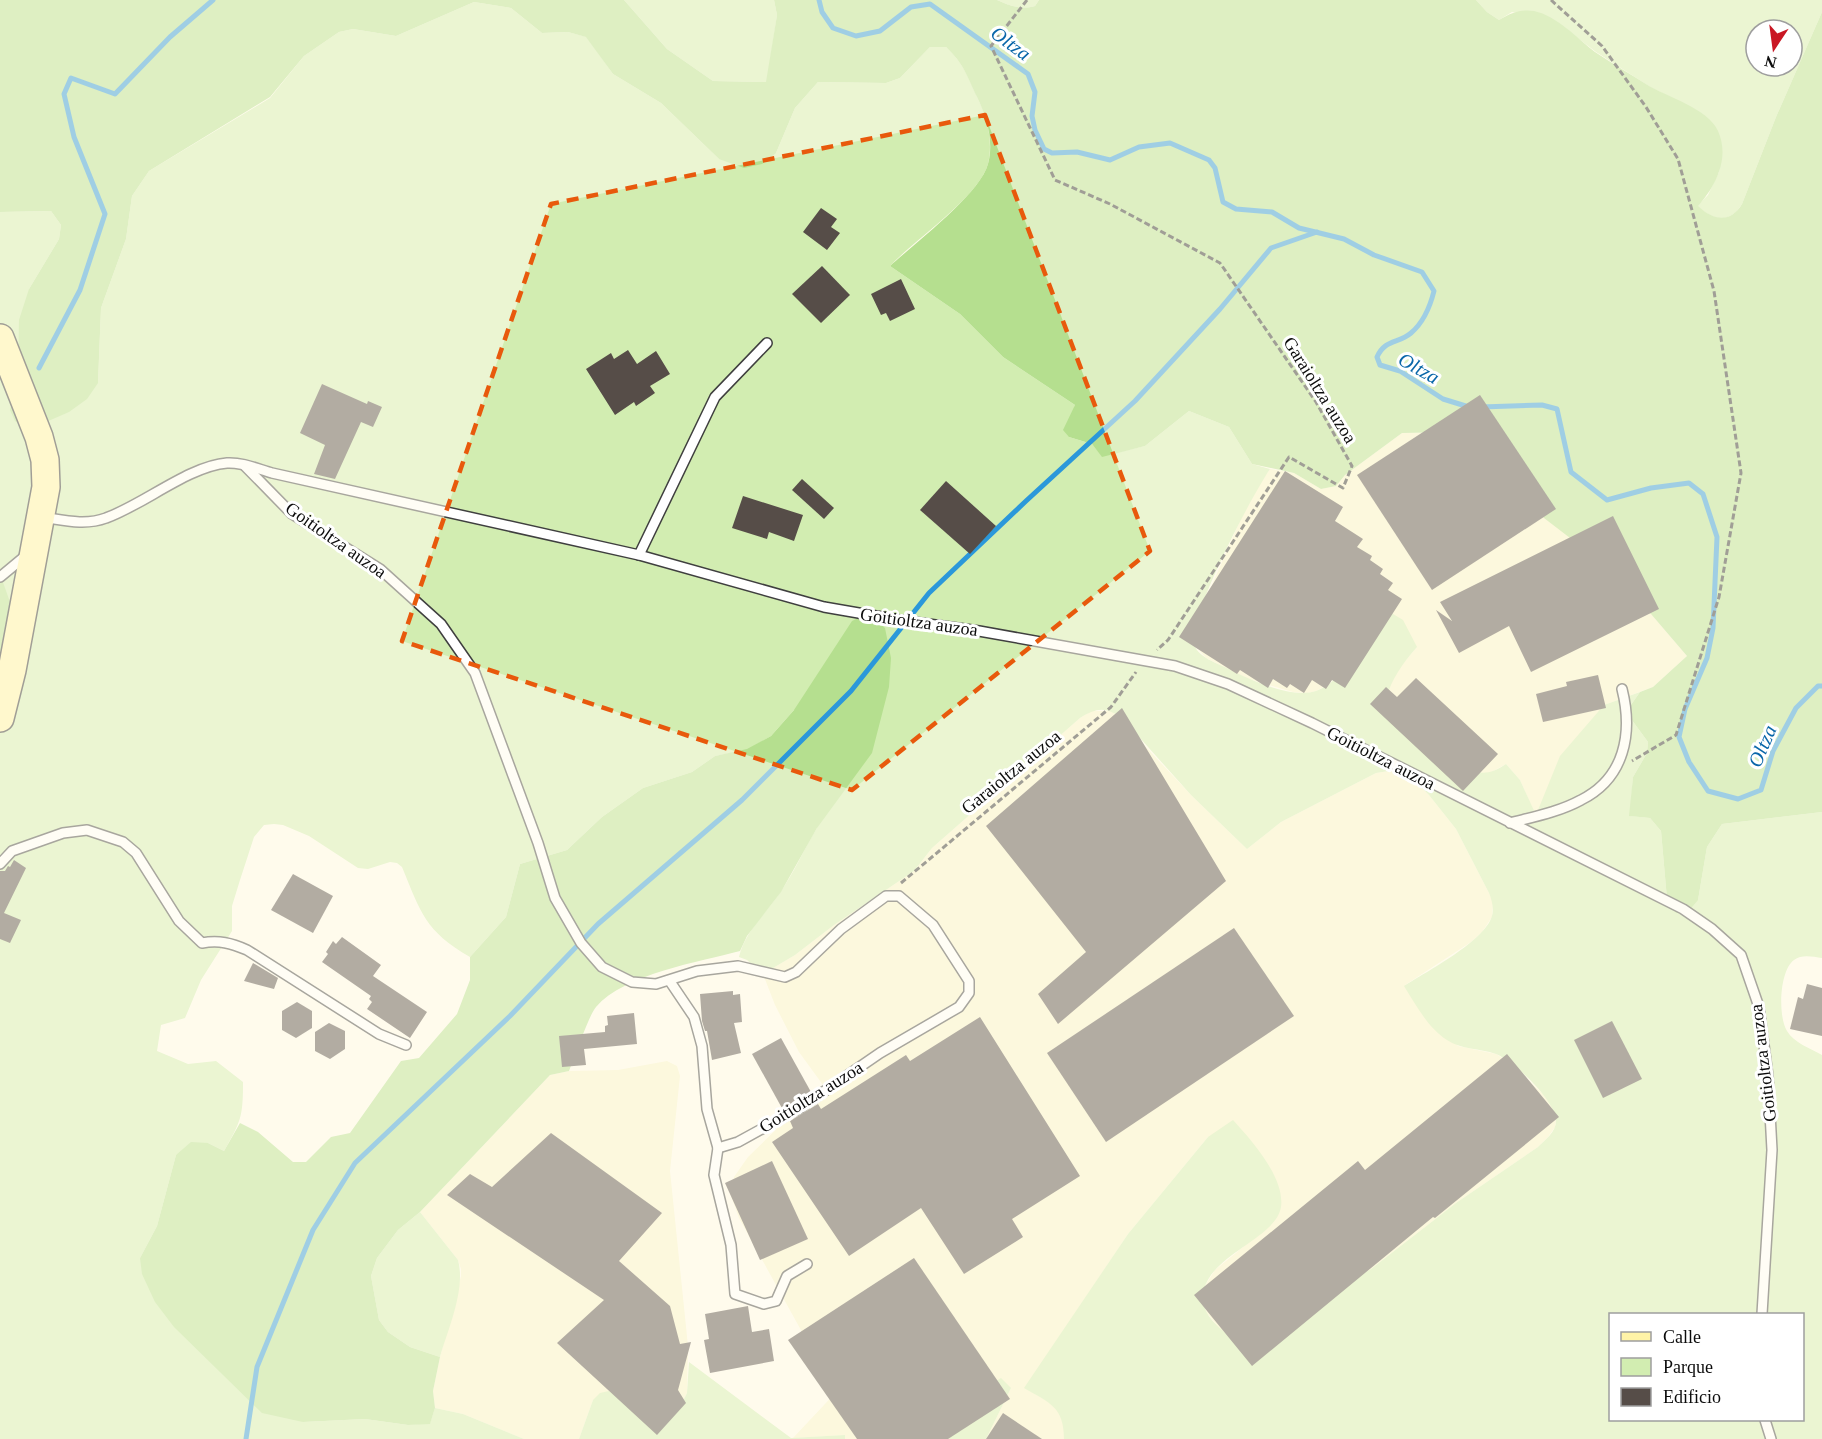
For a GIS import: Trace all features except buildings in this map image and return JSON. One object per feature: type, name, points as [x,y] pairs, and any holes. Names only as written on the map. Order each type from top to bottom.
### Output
[{"type":"street","points":[[0,338],[39,437],[45,460],[46,487],[12,670],[0,718]]},
{"type":"lane","points":[[639,555],[715,397],[767,343]]},
{"type":"lane","name":"Goitioltza auzoa","points":[[42,517],[80,523],[105,519],[208,466],[243,464],[272,473],[639,555],[824,607],[979,631],[1175,666],[1228,684],[1312,723],[1683,909],[1712,929],[1741,956],[1760,1007],[1768,1076],[1772,1150],[1762,1313]]},
{"type":"lane","name":"Goitioltza auzoa","points":[[243,464],[292,514],[380,569],[441,624],[475,673],[538,843],[555,898],[581,943],[602,967],[632,982],[656,984],[697,971],[738,966],[785,977],[796,972],[841,929],[886,896],[899,896],[933,925],[969,981],[969,993],[959,1007],[880,1053],[800,1108],[738,1142],[718,1148]]},
{"type":"lane","points":[[0,577],[23,558],[34,554]]},
{"type":"lane","points":[[1510,824],[1581,800],[1604,785],[1614,772],[1624,749],[1627,725],[1622,688]]},
{"type":"lane","points":[[0,864],[12,851],[63,833],[87,830],[123,842],[136,853],[179,921],[202,943],[223,942],[247,950],[379,1034],[406,1045]]},
{"type":"lane","points":[[669,980],[694,1017],[702,1046],[707,1108],[718,1148],[714,1175],[731,1245],[735,1294],[764,1304],[776,1301],[787,1276],[807,1264]]},
{"type":"lane","points":[[1766,1421],[1771,1439]]},
{"type":"path","name":"Garaioltza auzoa","points":[[886,896],[936,851],[1111,707],[1143,661],[1168,640],[1289,457],[1343,488],[1352,466],[1316,402],[1220,262],[1110,204],[1055,180],[991,46],[1027,0]]},
{"type":"path","points":[[1551,0],[1602,46],[1646,107],[1678,159],[1714,291],[1741,473],[1719,597],[1676,735],[1614,772]]},
{"type":"highlighted area","points":[[985,115],[1150,551],[852,790],[402,641],[551,204]]},
{"type":"shaded area","points":[[1456,432],[1604,564],[1628,601],[1651,614],[1687,656],[1653,687],[1604,705],[1536,816],[1520,780],[1506,764],[1488,774],[1468,770],[1386,700],[1388,688],[1400,667],[1417,647],[1348,666],[1327,685],[1307,693],[1293,692],[1246,678],[1206,658],[1194,644],[1198,617],[1239,523],[1258,486],[1270,469],[1294,473],[1321,489],[1336,486],[1345,475],[1402,433]]},
{"type":"shaded area","points":[[1091,711],[1112,711],[1191,795],[1247,849],[1281,822],[1376,773],[1395,770],[1413,779],[1456,829],[1493,902],[1492,917],[1482,932],[1471,942],[1405,985],[1458,1046],[1496,1054],[1509,1062],[1543,1094],[1552,1107],[1556,1120],[1555,1127],[1538,1147],[1456,1203],[1371,1269],[1317,1299],[1233,1338],[1219,1328],[1207,1313],[1202,1298],[1205,1286],[1215,1270],[1269,1226],[1278,1215],[1208,1137],[1128,1234],[1025,1388],[1049,1402],[1059,1412],[1064,1424],[1064,1439],[986,1439],[1011,1388],[914,1439],[845,1439],[845,1435],[793,1438],[840,1388],[812,1350],[739,1218],[730,1193],[734,1177],[748,1157],[787,1119],[812,1099],[823,1085],[799,1052],[775,1005],[763,974],[795,955],[834,925],[914,871],[932,848],[1080,718]]},
{"type":"shaded area","points":[[667,1061],[677,1066],[680,1076],[670,1171],[688,1346],[687,1393],[681,1405],[593,1400],[579,1439],[524,1439],[463,1414],[435,1408],[433,1391],[461,1269],[458,1260],[420,1212],[550,1075],[569,1071],[618,1070]]},
{"type":"green space","points":[[0,0],[624,0],[667,49],[713,81],[766,82],[777,15],[774,0],[997,0],[1011,6],[1025,8],[1035,6],[1039,0],[1476,0],[1487,12],[1499,20],[1520,11],[1534,11],[1551,18],[1607,60],[1654,89],[1696,109],[1713,123],[1721,141],[1722,161],[1715,181],[1698,206],[1715,217],[1721,218],[1732,215],[1742,204],[1793,78],[1804,78],[1804,53],[1822,12],[1822,812],[1722,824],[1707,847],[1698,900],[1687,913],[1676,913],[1667,899],[1661,831],[1650,818],[1629,816],[1633,777],[1647,753],[1648,742],[1626,712],[1640,692],[1653,687],[1687,656],[1651,614],[1628,601],[1604,564],[1544,518],[1517,485],[1456,432],[1402,433],[1345,475],[1336,486],[1321,489],[1294,473],[1252,464],[1229,427],[1189,411],[1145,446],[1102,457],[1092,444],[1069,437],[1063,430],[1075,405],[1003,357],[960,314],[890,266],[960,204],[973,190],[988,164],[990,138],[984,113],[965,70],[946,47],[930,47],[900,78],[886,83],[818,82],[795,108],[776,153],[762,164],[744,168],[719,159],[661,103],[613,74],[586,37],[568,32],[542,33],[511,8],[474,2],[396,36],[353,29],[339,32],[304,56],[270,97],[149,171],[132,196],[126,239],[101,308],[98,383],[87,399],[69,412],[39,425],[22,426],[15,421],[10,410],[18,376],[19,320],[29,289],[59,239],[61,225],[51,211],[0,212]]},
{"type":"green space","points":[[624,0],[774,0],[777,15],[767,82],[713,81],[667,49]]},
{"type":"green space","points":[[997,0],[1039,0],[1035,6],[1025,8],[1011,6]]},
{"type":"green space","points":[[1476,0],[1822,0],[1822,12],[1804,53],[1804,18],[1744,18],[1744,78],[1793,78],[1742,204],[1737,211],[1726,218],[1709,215],[1697,206],[1708,195],[1719,172],[1722,147],[1696,110],[1652,88],[1596,52],[1558,23],[1512,12],[1499,20],[1487,12]]},
{"type":"green space","points":[[474,2],[511,8],[542,33],[568,32],[587,37],[613,74],[661,103],[719,159],[776,153],[795,108],[818,82],[886,83],[900,78],[930,47],[946,47],[966,72],[985,116],[990,140],[988,164],[982,177],[959,204],[890,266],[960,314],[1003,357],[1075,405],[1069,437],[1092,444],[1102,456],[1145,446],[1189,411],[1229,427],[1252,464],[1270,469],[1223,555],[1202,607],[1195,628],[1194,643],[1203,656],[1271,687],[1306,693],[1316,691],[1326,686],[1346,668],[1388,611],[1403,620],[1417,647],[1398,672],[1386,700],[1468,770],[1488,772],[1506,764],[1520,780],[1536,815],[1560,756],[1604,705],[1640,692],[1626,712],[1648,742],[1647,753],[1633,777],[1630,816],[1650,818],[1661,831],[1667,899],[1698,900],[1707,847],[1722,824],[1822,812],[1822,958],[1808,956],[1794,960],[1785,974],[1781,1005],[1784,1024],[1790,1035],[1822,1055],[1822,1439],[1064,1439],[1061,1420],[1054,1407],[1024,1388],[1128,1234],[1208,1137],[1233,1120],[1257,1148],[1272,1172],[1281,1195],[1281,1207],[1277,1218],[1268,1228],[1219,1266],[1209,1277],[1204,1290],[1206,1312],[1221,1329],[1233,1338],[1317,1299],[1371,1269],[1456,1203],[1547,1139],[1556,1125],[1554,1113],[1533,1083],[1504,1058],[1490,1052],[1459,1046],[1440,1035],[1428,1023],[1404,986],[1440,964],[1478,936],[1492,916],[1492,902],[1489,893],[1456,829],[1413,779],[1395,770],[1376,773],[1281,822],[1247,849],[1191,795],[1123,719],[1112,712],[1097,710],[1080,718],[932,848],[914,871],[834,925],[795,955],[763,974],[747,960],[739,957],[742,948],[751,931],[784,886],[817,828],[794,710],[771,736],[747,750],[715,756],[692,772],[643,788],[602,817],[567,850],[520,864],[506,917],[470,957],[443,938],[426,920],[402,867],[397,863],[390,862],[368,869],[358,868],[309,836],[283,825],[264,825],[254,837],[232,906],[232,931],[201,980],[185,1018],[161,1025],[157,1051],[188,1064],[216,1061],[243,1082],[242,1103],[240,1118],[224,1151],[208,1143],[176,1155],[157,1226],[140,1258],[303,1422],[365,1419],[408,1425],[430,1423],[435,1408],[463,1414],[524,1439],[0,1439],[0,212],[51,211],[61,225],[59,239],[29,289],[98,383],[101,308],[126,239],[132,196],[149,171],[270,98],[304,56],[339,32],[353,29],[396,36]]},
{"type":"green space","points":[[0,574],[10,602],[3,680],[0,685]]},
{"type":"green space","points":[[868,613],[885,628],[891,658],[889,687],[872,753],[817,828],[781,892],[747,936],[740,951],[663,971],[625,986],[609,996],[593,1012],[569,1071],[550,1075],[420,1212],[398,1230],[377,1258],[371,1276],[379,1320],[388,1332],[410,1347],[440,1357],[433,1391],[435,1408],[430,1424],[408,1425],[365,1419],[303,1422],[262,1413],[174,1327],[155,1302],[142,1274],[140,1258],[157,1226],[176,1155],[191,1142],[208,1143],[224,1151],[240,1123],[258,1132],[293,1162],[306,1162],[331,1137],[350,1133],[401,1061],[419,1058],[457,1014],[470,980],[470,957],[506,917],[520,864],[567,850],[602,817],[643,788],[692,772],[715,756],[747,749],[771,736],[794,710],[852,621]]},
{"type":"green space","points":[[420,1212],[458,1260],[460,1271],[455,1309],[440,1357],[410,1347],[388,1332],[379,1320],[371,1276],[377,1258],[398,1230]]},
{"type":"green space","points":[[689,1362],[791,1438],[845,1435],[845,1439],[579,1439],[593,1400],[600,1393],[609,1391],[681,1405],[687,1393]]},
{"type":"green space","points":[[1001,1378],[1011,1388],[986,1439],[914,1439],[966,1400]]},
{"type":"waterway","points":[[39,368],[80,290],[105,214],[74,137],[64,94],[71,78],[115,94],[170,37],[213,0]]},
{"type":"waterway","name":"Oltza","points":[[819,0],[822,12],[833,28],[856,36],[880,31],[911,7],[930,4],[1028,74],[1035,92],[1032,116],[1035,130],[1044,149],[1052,153],[1077,152],[1110,160],[1139,147],[1170,143],[1209,160],[1215,168],[1223,202],[1236,209],[1272,212],[1299,228],[1344,239],[1374,255],[1422,272],[1434,291],[1426,314],[1411,333],[1388,344],[1377,357],[1380,365],[1400,371],[1443,399],[1469,407]]},
{"type":"waterway","points":[[246,1439],[257,1367],[313,1230],[355,1163],[510,1016],[598,924],[742,800],[851,691],[929,593],[1135,401],[1220,309],[1271,248],[1317,232]]},
{"type":"waterway","name":"Oltza","points":[[1481,407],[1542,405],[1557,409],[1571,472],[1607,500],[1651,488],[1689,483],[1703,494],[1717,537],[1713,628],[1707,658],[1685,709],[1679,737],[1689,762],[1708,791],[1738,799],[1761,790],[1773,751],[1796,708],[1818,686],[1822,686]]}]
